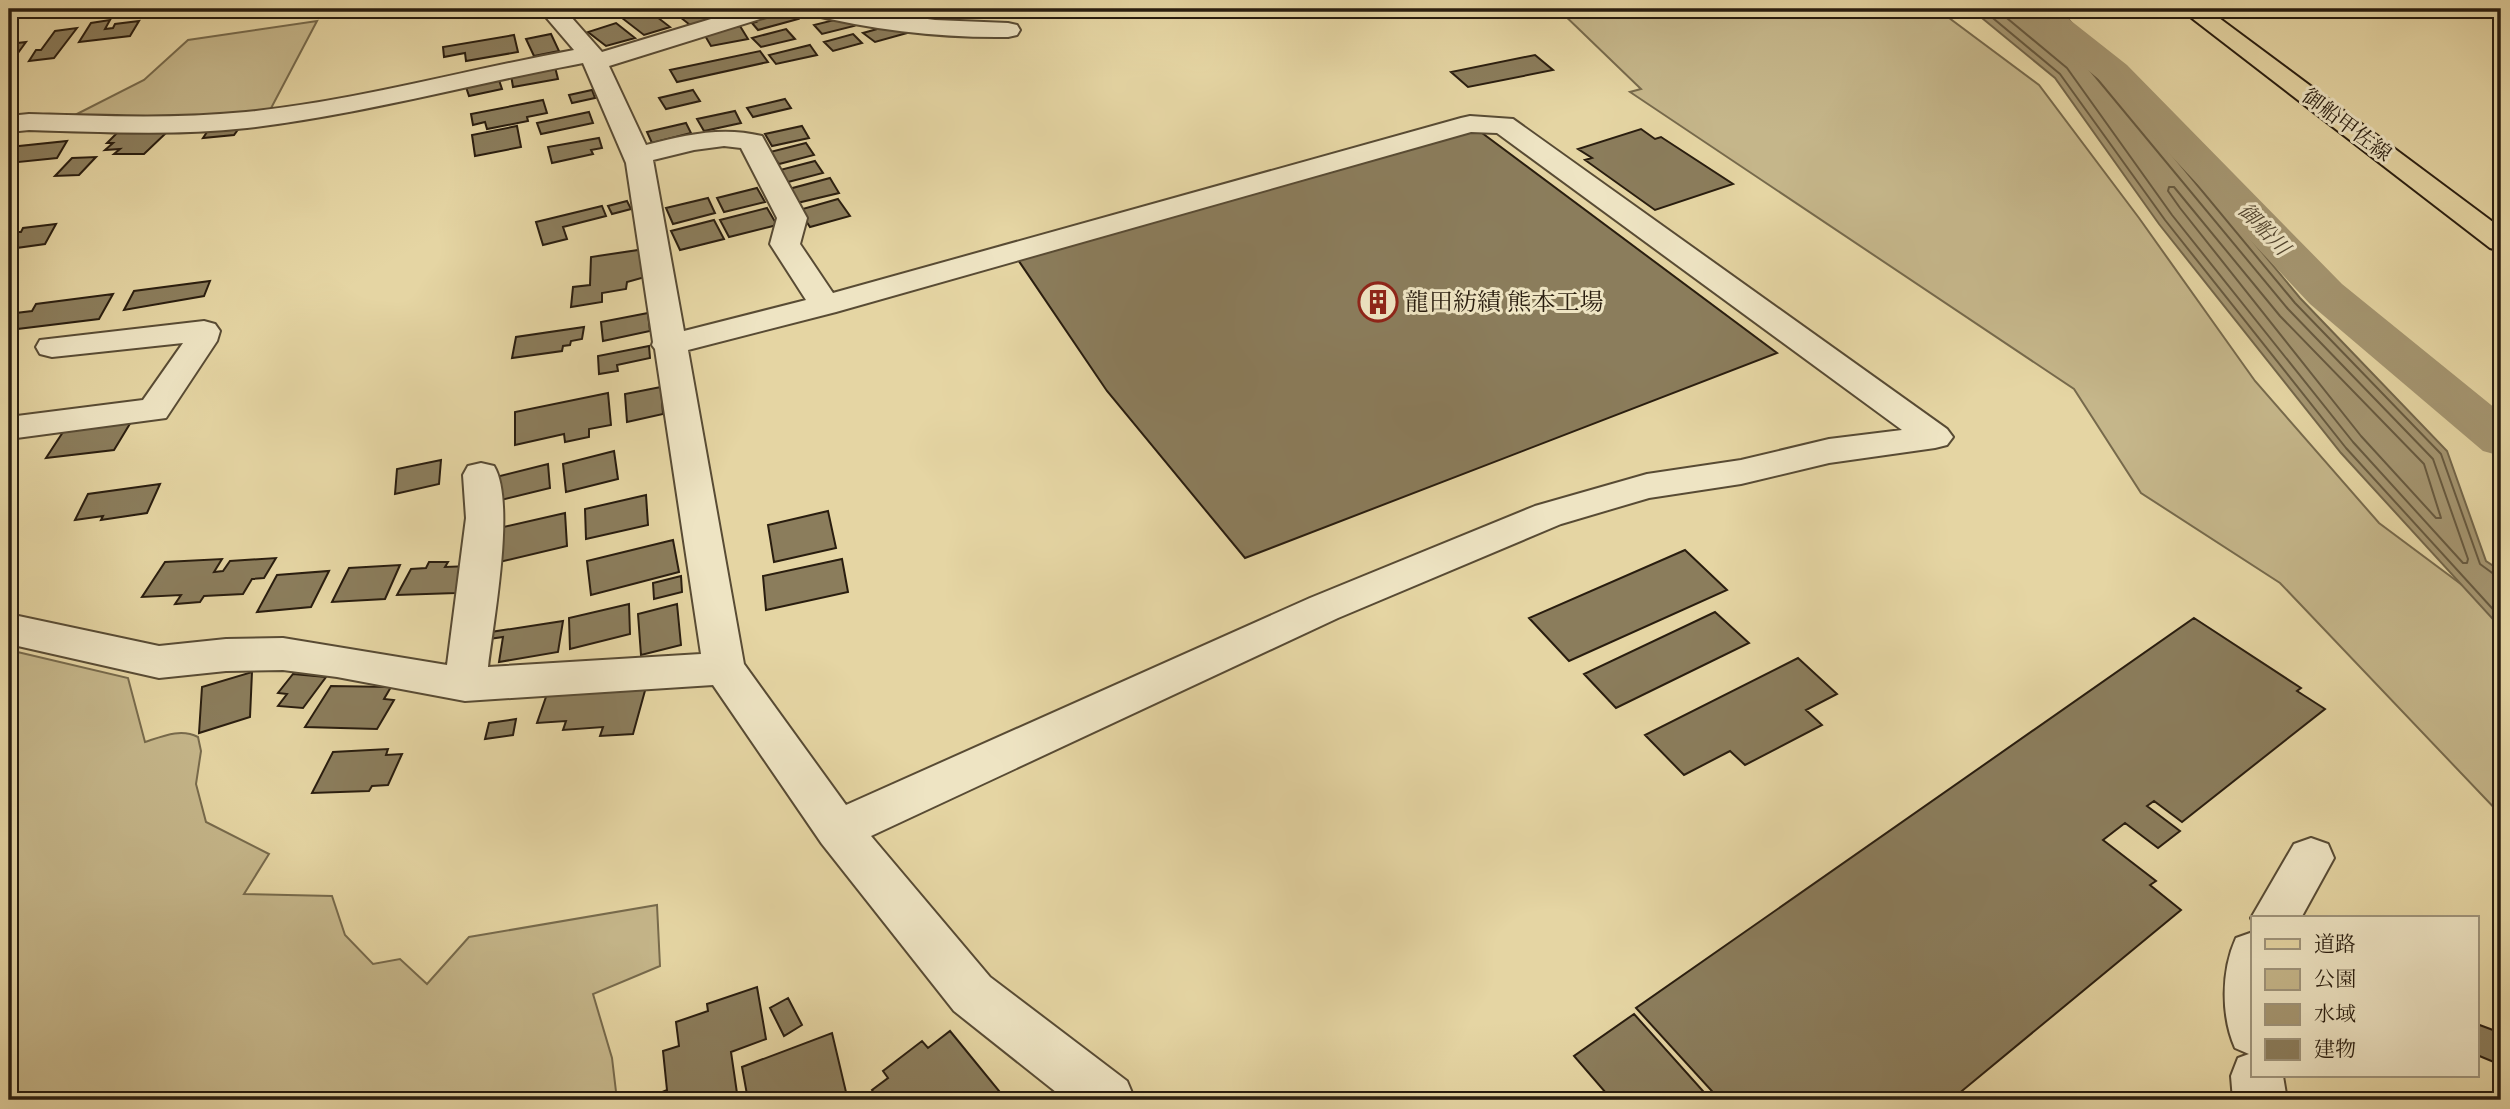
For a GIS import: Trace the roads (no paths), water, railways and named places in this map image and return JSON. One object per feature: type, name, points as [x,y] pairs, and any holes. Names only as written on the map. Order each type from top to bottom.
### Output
[{"type":"main road","name":"御船甲佐線","points":[[2192,9],[2501,242]]},
{"type":"street","points":[[551,9],[594,58],[636,156],[657,265],[668,345],[724,668],[838,830],[972,994],[1108,1100]]},
{"type":"street","points":[[9,124],[29,122],[164,126],[248,120],[389,97],[470,77],[594,58],[768,9]]},
{"type":"street","points":[[816,9],[926,28],[1007,30]]},
{"type":"street","points":[[668,345],[825,305],[1470,124],[1504,125],[1936,437],[1829,450],[1741,472],[1647,486],[1548,515],[1324,608],[838,830]]},
{"type":"street","points":[[636,156],[711,140],[737,137],[752,142],[792,218],[785,244],[825,305]]},
{"type":"street","points":[[9,428],[154,410],[201,341],[204,331],[52,348]]},
{"type":"street","points":[[466,685],[485,518],[481,475]]},
{"type":"street","points":[[9,629],[159,662],[226,655],[283,654],[337,660],[466,685],[724,668]]},
{"type":"street","points":[[2276,916],[2311,858]]},
{"type":"street","points":[[2251,991],[2251,1016]]},
{"type":"street","points":[[2257,1078],[2260,1100]]},
{"type":"water","points":[[1971,9],[2060,9],[2300,298],[2447,451],[2486,561],[2501,571],[2501,628],[2341,453],[2159,224],[2055,78]]},
{"type":"waterway","name":"御船川","points":[[2035,9],[2114,73],[2326,294],[2501,439]]},
{"type":"place","name":"龍田紡績 熊本工場","points":[[1378,302]]}]
